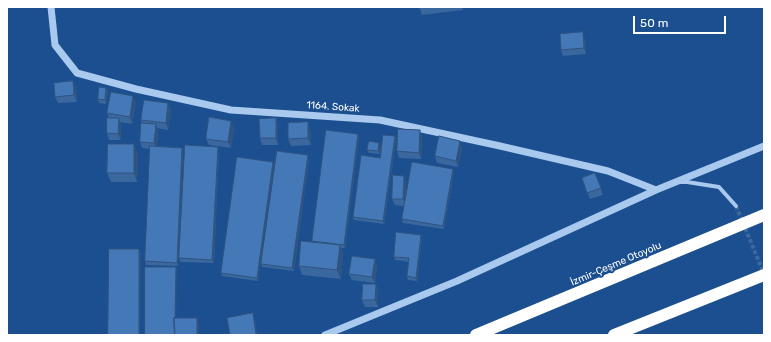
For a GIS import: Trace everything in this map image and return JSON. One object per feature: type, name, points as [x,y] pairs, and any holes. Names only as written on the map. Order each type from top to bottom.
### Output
[{"type":"highway","name":"İzmir-Çeşme Otoyolu","points":[[476,335],[764,215]]},
{"type":"highway","points":[[614,335],[764,275]]},
{"type":"street","name":"1164. Sokak","points":[[51,7],[56,45],[77,73],[136,89],[231,110],[380,120],[500,146],[608,172],[656,190]]},
{"type":"street","points":[[325,335],[457,282],[656,190],[764,146]]},
{"type":"street","points":[[676,182],[687,182],[719,187],[736,206]]},
{"type":"building","points":[[583,32],[584,48],[561,50],[560,34]]},
{"type":"building","points":[[73,81],[74,95],[55,97],[54,83]]},
{"type":"building","points":[[99,87],[106,88],[105,100],[98,99]]},
{"type":"building","points":[[111,92],[133,96],[130,117],[107,113]]},
{"type":"building","points":[[144,100],[168,103],[166,123],[141,120]]},
{"type":"building","points":[[209,117],[231,121],[228,142],[206,139]]},
{"type":"building","points":[[107,118],[119,118],[118,134],[107,133]]},
{"type":"building","points":[[276,118],[276,138],[260,138],[259,119]]},
{"type":"building","points":[[308,122],[308,138],[288,139],[288,123]]},
{"type":"building","points":[[141,123],[156,124],[154,143],[140,142]]},
{"type":"building","points":[[398,129],[420,130],[419,153],[397,151]]},
{"type":"building","points":[[326,130],[358,134],[344,245],[312,241]]},
{"type":"building","points":[[383,135],[395,136],[383,221],[353,217],[361,155],[380,158]]},
{"type":"building","points":[[439,136],[460,141],[456,161],[435,156]]},
{"type":"building","points":[[369,141],[379,143],[378,151],[367,150]]},
{"type":"building","points":[[108,144],[134,144],[134,173],[107,173]]},
{"type":"building","points":[[185,145],[218,147],[212,260],[179,258]]},
{"type":"building","points":[[150,146],[182,148],[177,263],[145,261]]},
{"type":"building","points":[[277,151],[308,155],[292,268],[261,264]]},
{"type":"building","points":[[237,157],[273,162],[257,278],[221,273]]},
{"type":"building","points":[[412,162],[453,169],[443,226],[402,219]]},
{"type":"building","points":[[595,173],[601,188],[587,193],[582,178]]},
{"type":"building","points":[[393,175],[404,176],[403,199],[392,199]]},
{"type":"building","points":[[396,232],[421,235],[416,278],[407,276],[409,258],[394,257]]},
{"type":"building","points":[[301,241],[340,245],[337,270],[299,266]]},
{"type":"building","points":[[109,249],[139,249],[139,335],[108,335]]},
{"type":"building","points":[[352,256],[375,259],[372,277],[349,274]]},
{"type":"building","points":[[145,267],[176,267],[174,318],[175,335],[145,335]]},
{"type":"building","points":[[363,284],[376,284],[375,300],[362,300]]},
{"type":"building","points":[[253,313],[256,335],[230,335],[227,318]]},
{"type":"building","points":[[174,318],[197,318],[197,335],[175,335]]},
{"type":"tunnel","points":[[736,206],[764,274]]}]
